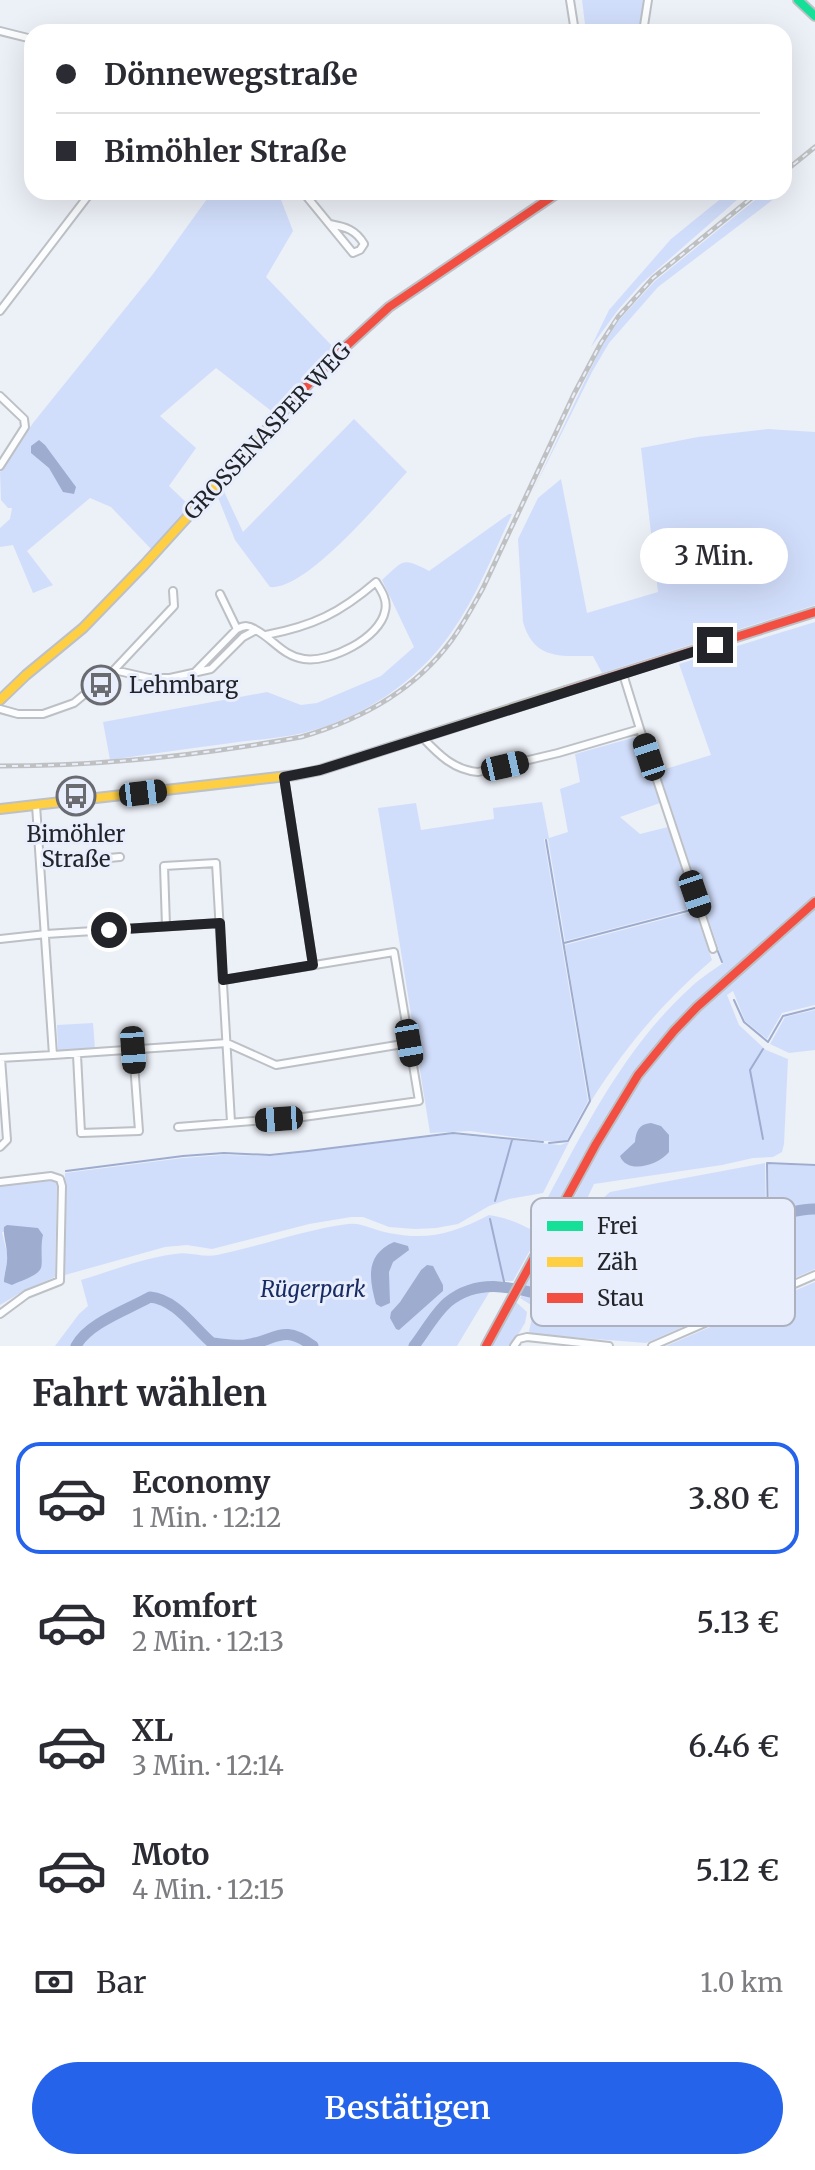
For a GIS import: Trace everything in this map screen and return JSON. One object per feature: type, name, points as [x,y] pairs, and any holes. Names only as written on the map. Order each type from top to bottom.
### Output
[{"type":"street","points":[[570,0],[574,24]]},
{"type":"street","points":[[644,24],[648,0]]},
{"type":"street","points":[[798,0],[815,16]]},
{"type":"street","points":[[0,31],[24,37]]},
{"type":"street","points":[[0,311],[85,200]]},
{"type":"street","points":[[310,200],[353,253],[360,250],[364,244],[359,236],[344,227],[330,224]]},
{"type":"street","name":"GROSSENASPER WEG","points":[[0,700],[83,628],[330,361],[389,307],[547,200]]},
{"type":"street","points":[[0,396],[24,419],[25,427],[0,466]]},
{"type":"street","points":[[196,671],[244,625],[266,635],[279,649],[290,655],[305,660],[330,656],[353,646],[379,625],[386,602],[376,582],[334,613],[304,627],[266,635]]},
{"type":"street","points":[[0,709],[18,714],[43,714],[74,703],[114,670],[174,606],[173,591]]},
{"type":"street","points":[[220,594],[237,629]]},
{"type":"street","points":[[0,809],[284,777],[320,770],[815,612]]},
{"type":"street","points":[[114,670],[149,678],[170,678],[211,669],[243,637],[256,630]]},
{"type":"street","points":[[623,674],[713,949]]},
{"type":"street","points":[[423,738],[453,765],[465,771],[478,772],[640,729]]},
{"type":"street","points":[[284,777],[313,965]]},
{"type":"street","points":[[36,805],[53,1055]]},
{"type":"street","points":[[41,864],[120,857]]},
{"type":"street","points":[[166,926],[164,866],[216,863],[231,1122]]},
{"type":"street","points":[[566,1198],[616,1109],[655,1053],[697,1007],[815,902]]},
{"type":"street","points":[[0,939],[220,923]]},
{"type":"street","points":[[178,1127],[303,1117],[419,1101],[394,952],[223,980]]},
{"type":"street","points":[[0,1147],[7,1140],[0,1058],[227,1043],[276,1065],[409,1043]]},
{"type":"street","points":[[77,1055],[81,1133],[139,1131],[133,1050]]},
{"type":"street","points":[[0,1182],[51,1176],[60,1179],[62,1186],[60,1281],[27,1294],[0,1314]]},
{"type":"street","points":[[486,1346],[531,1262]]},
{"type":"street","points":[[795,1284],[815,1275]]},
{"type":"street","points":[[652,1346],[698,1326]]},
{"type":"street","points":[[517,1343],[527,1337],[609,1346]]},
{"type":"green space","points":[[582,0],[644,0],[640,24],[585,24]]},
{"type":"green space","points":[[206,200],[281,200],[293,231],[266,277],[334,348],[274,413],[216,368],[160,416],[196,448],[169,486],[191,507],[151,549],[111,507],[90,498],[27,551],[53,585],[33,593],[13,545],[0,547],[0,528],[10,519],[12,508],[1,500],[0,472],[33,423],[153,274]]},
{"type":"green space","points":[[719,200],[737,200],[642,283],[591,347],[609,310],[671,239]]},
{"type":"green space","points":[[755,200],[772,200],[658,287],[609,343],[532,493],[604,342],[620,319],[655,281]]},
{"type":"green space","points":[[354,419],[407,472],[323,559],[303,575],[270,587],[235,540],[215,490],[220,483],[243,532]]},
{"type":"green space","points":[[768,429],[815,432],[815,605],[602,673],[593,656],[559,655],[534,643],[523,622],[518,539],[538,498],[561,479],[587,613],[658,592],[641,448],[698,437]]},
{"type":"green space","points":[[512,514],[484,575],[451,633],[422,667],[386,696],[346,718],[303,733],[110,760],[103,722],[267,692],[301,705],[317,703],[381,676],[414,647],[382,580],[395,568],[408,562],[429,571]]},
{"type":"green space","points":[[815,622],[815,895],[699,999],[663,1036],[629,1080],[560,1198],[548,1198],[604,1096],[643,1039],[693,985],[723,963],[659,771],[711,755],[679,664]]},
{"type":"green space","points":[[636,737],[660,803],[620,817],[640,834],[668,827],[695,907],[565,941],[548,839],[544,839],[588,1101],[564,1141],[470,1131],[430,1133],[378,808],[416,803],[421,830],[494,819],[493,808],[542,802],[549,838],[568,832],[560,789],[580,782],[575,754]]},
{"type":"green space","points":[[815,907],[815,1005],[782,1013],[767,1039],[745,1021],[733,991],[727,995],[739,1025],[766,1050],[788,1059],[782,1152],[773,1157],[594,1184],[587,1198],[574,1198],[608,1134],[654,1063],[706,1006]]},
{"type":"green space","points":[[695,911],[712,960],[646,1026],[591,1101],[565,945]]},
{"type":"green space","points":[[815,1010],[815,1050],[789,1053],[770,1044],[785,1017]]},
{"type":"green space","points":[[93,1023],[95,1049],[58,1051],[57,1025]]},
{"type":"green space","points":[[452,1134],[560,1145],[569,1142],[543,1193],[489,1206],[458,1224],[415,1229],[389,1227],[363,1217],[351,1217],[309,1224],[212,1249],[187,1245],[165,1247],[65,1275],[65,1173],[183,1158],[271,1156]]},
{"type":"green space","points":[[765,1163],[766,1198],[604,1198],[610,1192]]},
{"type":"green space","points":[[768,1164],[815,1166],[815,1205],[795,1208],[795,1198],[769,1198]]},
{"type":"green space","points":[[57,1181],[55,1277],[0,1305],[0,1186]],"holes":[[[2,1232],[43,1235],[41,1267],[4,1277],[8,1257]]]},
{"type":"green space","points":[[815,1213],[815,1269],[795,1278],[795,1217]]},
{"type":"green space","name":"Rügerpark","points":[[489,1215],[531,1230],[531,1248],[513,1281],[496,1281],[457,1346],[55,1346],[88,1306],[81,1280],[139,1262],[180,1253],[217,1255],[348,1224],[416,1236],[452,1231]],"holes":[[[421,1270],[443,1285],[443,1291],[399,1329],[396,1329],[391,1313]]]},
{"type":"green space","points":[[815,1282],[815,1346],[666,1346],[713,1326],[795,1326],[795,1291]]},
{"type":"green space","points":[[523,1294],[531,1297],[531,1305],[520,1298]]},
{"type":"green space","points":[[516,1302],[527,1312],[525,1323],[511,1346],[492,1346]]},
{"type":"green space","points":[[531,1323],[531,1326],[685,1326],[646,1343],[531,1334],[529,1331]]},
{"type":"shaded area","points":[[39,440],[76,487],[74,494],[63,492],[49,468],[31,453],[31,446]]},
{"type":"shaded area","points":[[651,1123],[661,1126],[669,1135],[669,1152],[658,1161],[643,1166],[636,1167],[624,1162],[620,1156],[635,1142],[637,1131]]},
{"type":"shaded area","points":[[4,1227],[38,1228],[43,1235],[41,1268],[33,1276],[12,1285],[4,1282],[7,1258]]},
{"type":"shaded area","points":[[394,1242],[408,1246],[409,1250],[393,1262],[389,1272],[390,1303],[381,1307],[376,1304],[372,1268],[378,1254]]},
{"type":"shaded area","points":[[427,1265],[433,1266],[443,1291],[399,1330],[396,1329],[390,1318],[391,1312]]},
{"type":"waterway","points":[[546,840],[590,1101],[568,1141],[549,1143]]},
{"type":"waterway","points":[[700,900],[712,936]]},
{"type":"waterway","points":[[564,943],[695,909]]},
{"type":"waterway","points":[[715,944],[722,962]]},
{"type":"waterway","points":[[734,1000],[744,1022],[768,1042],[783,1016],[815,1008]]},
{"type":"waterway","points":[[763,1049],[750,1070],[763,1139]]},
{"type":"waterway","points":[[66,1171],[183,1156],[224,1153],[270,1155],[453,1133],[543,1142]]},
{"type":"waterway","points":[[495,1201],[512,1140]]},
{"type":"waterway","points":[[768,1198],[767,1163],[815,1165]]},
{"type":"waterway","points":[[795,1212],[815,1209]]},
{"type":"waterway","points":[[490,1219],[505,1286]]},
{"type":"waterway","points":[[414,1346],[434,1317],[461,1294],[489,1287],[531,1292]]},
{"type":"waterway","points":[[76,1346],[89,1330],[150,1297],[168,1303],[212,1343],[245,1345],[286,1335],[313,1346]]},
{"type":"railway","points":[[792,166],[815,147]]},
{"type":"railway","points":[[0,766],[151,758],[301,737],[344,722],[403,689],[436,659],[468,615],[574,394],[618,317],[653,278],[749,200]]},
{"type":"traffic: fast","points":[[798,0],[815,16]]},
{"type":"traffic: slow","points":[[0,700],[83,628],[288,406]]},
{"type":"traffic: slow","points":[[0,809],[320,770],[566,691]]},
{"type":"traffic: jam","points":[[288,406],[330,361],[389,307],[547,200]]},
{"type":"traffic: jam","points":[[566,691],[815,612]]},
{"type":"traffic: jam","points":[[567,1198],[638,1075],[674,1031],[815,902]]},
{"type":"traffic: jam","points":[[486,1346],[531,1263]]},
{"type":"place","name":"Lehmbarg","points":[[101,685]]},
{"type":"place","name":"Bimöhler Straße","points":[[76,796]]},
{"type":"route","points":[[109,930],[220,923],[223,980],[313,965],[284,777],[320,770],[715,645]]}]
